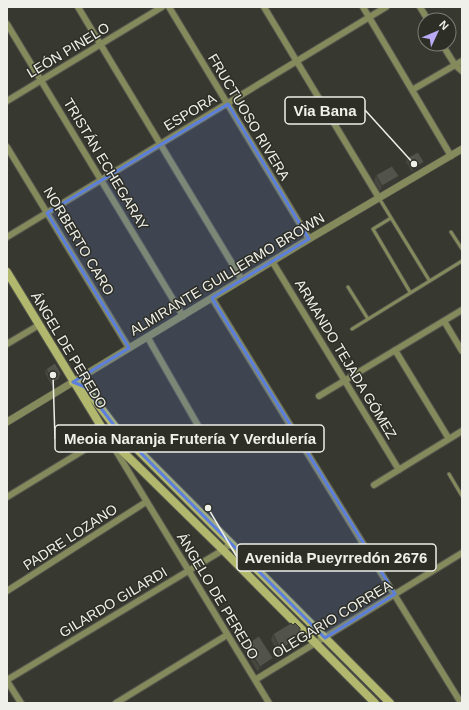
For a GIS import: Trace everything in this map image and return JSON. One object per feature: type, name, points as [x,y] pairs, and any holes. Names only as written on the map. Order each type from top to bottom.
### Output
[{"type":"main road","name":"ÁNGEL DE PEREDO","points":[[7,272],[107,436]]},
{"type":"main road","points":[[73,382],[80,383],[85,387],[116,428],[390,703]]},
{"type":"main road","points":[[107,436],[375,703]]},
{"type":"street","points":[[78,7],[242,280]]},
{"type":"street","name":"LEÓN PINELO","points":[[7,101],[162,7]]},
{"type":"street","name":"FRUCTUOSO RIVERA","points":[[169,7],[309,239]]},
{"type":"street","points":[[264,7],[379,198]]},
{"type":"street","points":[[363,7],[451,156]]},
{"type":"street","name":"ESPORA","points":[[7,237],[386,7]]},
{"type":"street","name":"TRISTÁN ECHEGARAY","points":[[7,24],[183,316]]},
{"type":"street","points":[[447,52],[455,65],[462,71]]},
{"type":"street","points":[[412,90],[462,61]]},
{"type":"street","name":"NORBERTO CARO","points":[[7,147],[129,348]]},
{"type":"street","name":"ALMIRANTE GUILLERMO BROWN","points":[[7,422],[148,338],[272,261],[462,149]]},
{"type":"street","name":"ARMANDO TEJADA GÓMEZ","points":[[272,261],[399,470]]},
{"type":"street","points":[[212,298],[461,703]]},
{"type":"street","points":[[319,396],[462,310]]},
{"type":"street","points":[[444,321],[462,351]]},
{"type":"street","points":[[7,344],[38,325]]},
{"type":"street","points":[[148,338],[200,429]]},
{"type":"street","points":[[395,350],[449,439]]},
{"type":"street","points":[[374,485],[462,431]]},
{"type":"street","points":[[7,497],[107,436]]},
{"type":"street","name":"ÁNGEL DE PEREDO","points":[[107,436],[146,502]]},
{"type":"street","name":"ÁNGELO DE PEREDO","points":[[146,502],[268,703]]},
{"type":"street","name":"PADRE LOZANO","points":[[7,591],[146,502]]},
{"type":"street","name":"GILARDO GILARDI","points":[[7,680],[223,550],[231,543]]},
{"type":"street","name":"OLEGARIO CORREA","points":[[255,680],[462,553]]},
{"type":"street","points":[[116,703],[227,635]]},
{"type":"street","points":[[7,680],[20,703]]},
{"type":"lane","points":[[379,198],[429,280]]},
{"type":"lane","points":[[391,218],[374,229],[410,292]]},
{"type":"lane","points":[[451,232],[462,249]]},
{"type":"lane","points":[[352,329],[462,261]]},
{"type":"lane","points":[[348,287],[368,319]]},
{"type":"lane","points":[[449,474],[462,496]]},
{"type":"highlighted area","points":[[228,104],[309,239],[212,298],[395,594],[325,638],[116,428],[85,387],[73,382],[129,348],[47,213]]},
{"type":"building","points":[[418,152],[424,162],[413,169],[407,158]]},
{"type":"building","points":[[392,166],[399,176],[382,186],[376,175]]},
{"type":"building","points":[[55,363],[61,373],[59,379],[54,382],[46,369]]},
{"type":"building","points":[[291,623],[293,625],[295,623],[300,628],[300,635],[281,650],[273,634]]},
{"type":"building","points":[[259,636],[273,658],[260,667],[246,645]]},
{"type":"place","name":"Via Bana","points":[[414,164]]},
{"type":"place","name":"Meoia Naranja Frutería Y Verdulería","points":[[53,375]]},
{"type":"place","name":"Avenida Pueyrredón 2676","points":[[208,508]]}]
